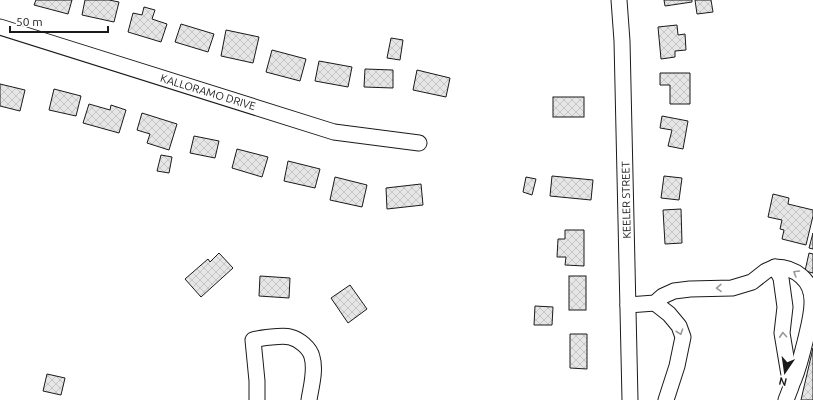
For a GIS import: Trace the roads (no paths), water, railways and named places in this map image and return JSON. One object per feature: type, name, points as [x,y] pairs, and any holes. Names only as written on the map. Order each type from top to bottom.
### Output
[{"type":"street","name":"KEELER STREET","points":[[619,0],[622,41],[630,400]]},
{"type":"street","name":"KALLORAMO DRIVE","points":[[0,27],[334,132],[419,143]]},
{"type":"street","points":[[628,305],[656,303],[663,296],[674,291],[732,288],[740,286],[752,282],[766,271],[775,267],[786,267],[801,275],[807,284],[812,302],[797,371],[788,393]]},
{"type":"street","points":[[775,267],[781,278],[785,307],[782,333],[788,393]]},
{"type":"street","points":[[656,303],[669,314],[679,326],[683,337],[677,366],[666,400]]},
{"type":"street","points":[[257,400],[253,340],[289,336],[300,342],[309,350],[312,357],[313,369],[309,400]]}]
